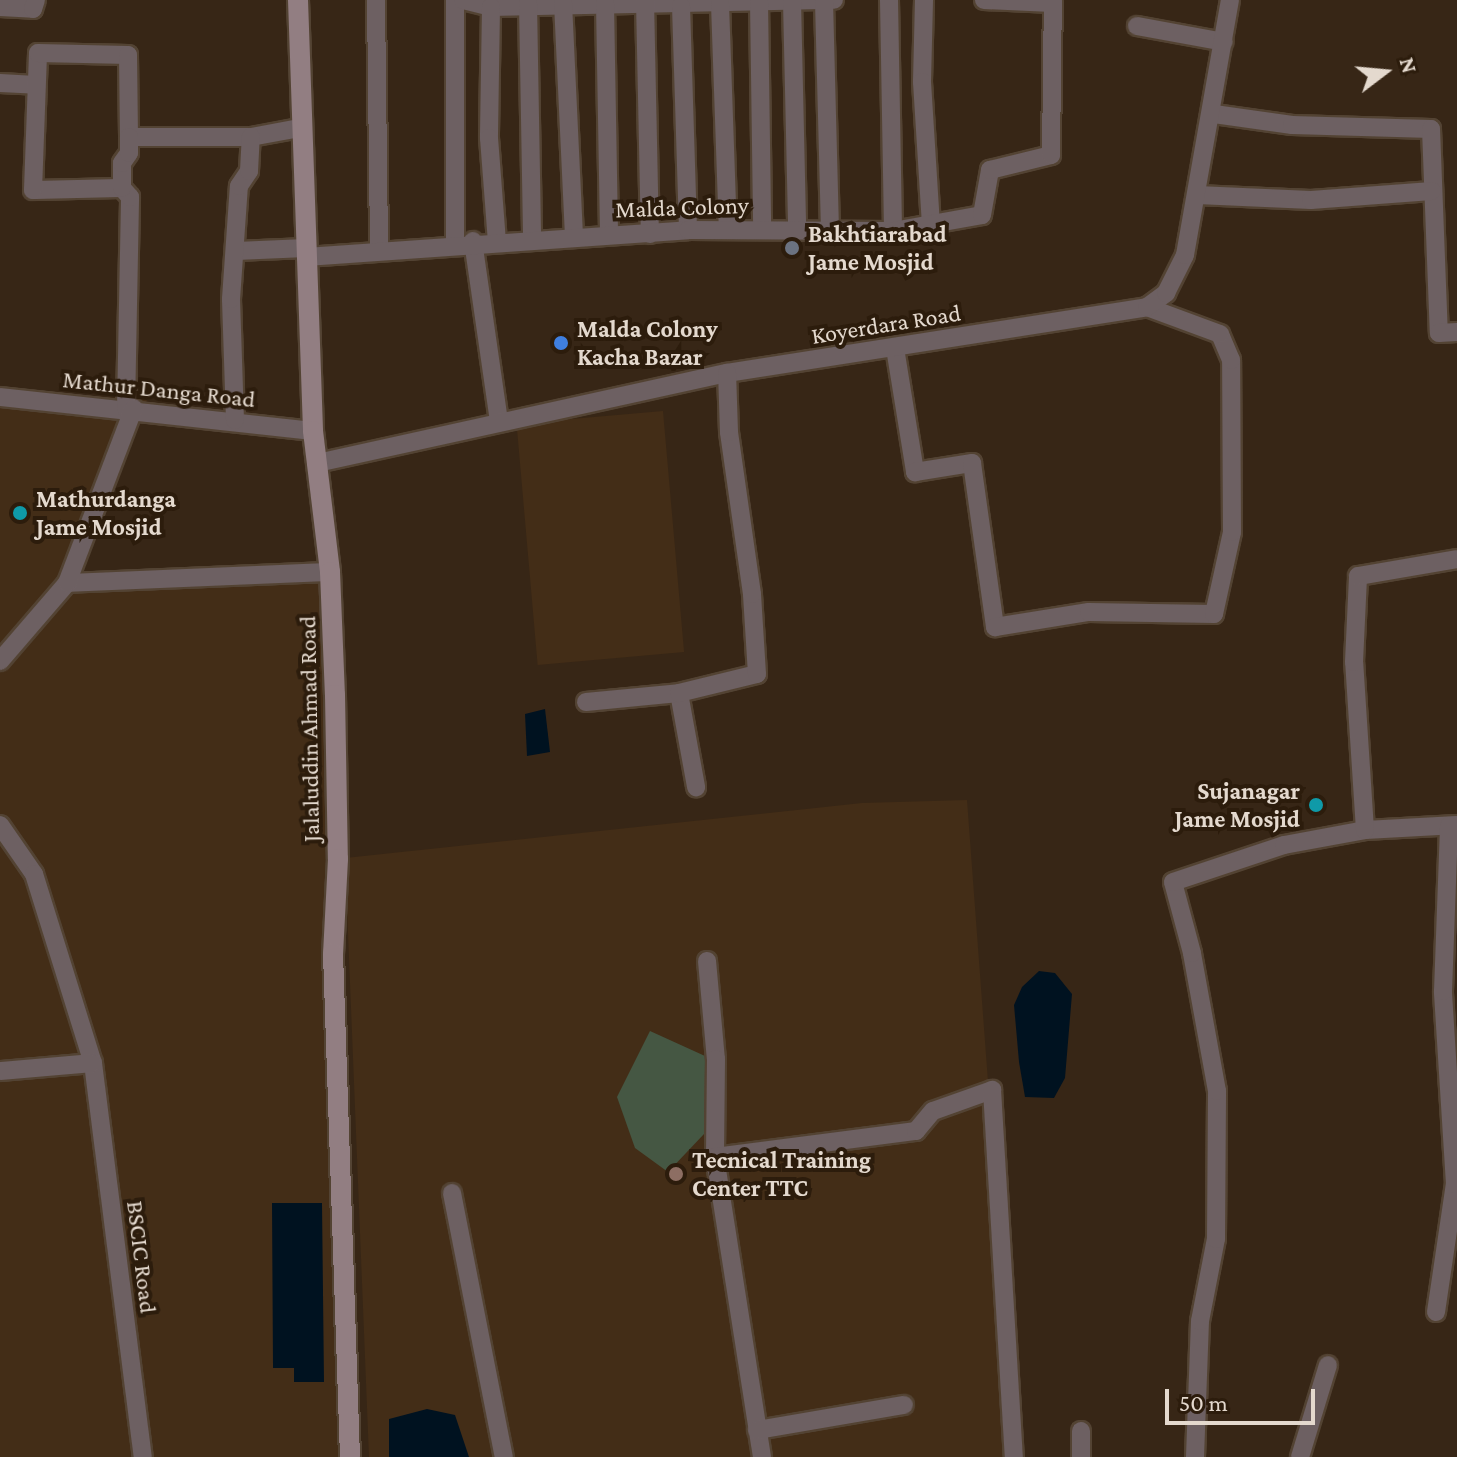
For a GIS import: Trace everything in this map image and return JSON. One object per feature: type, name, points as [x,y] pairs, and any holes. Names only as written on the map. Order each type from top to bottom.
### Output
[{"type":"street","points":[[0,7],[33,9],[36,0]]},
{"type":"street","name":"Jalaluddin Ahmad Road","points":[[298,0],[300,128],[313,431],[330,572],[338,859],[333,953],[350,1457]]},
{"type":"street","points":[[376,0],[379,251]]},
{"type":"street","points":[[455,0],[464,242],[499,421]]},
{"type":"street","points":[[463,0],[491,7],[528,3],[645,2],[681,6],[834,0]]},
{"type":"street","points":[[889,0],[893,231]]},
{"type":"street","points":[[924,0],[922,82],[931,224]]},
{"type":"street","points":[[984,0],[1052,2]]},
{"type":"street","points":[[1147,307],[1166,293],[1185,255],[1214,114],[1230,0]]},
{"type":"street","points":[[759,1],[762,228]]},
{"type":"street","points":[[792,1],[797,230]]},
{"type":"street","points":[[824,1],[830,233]]},
{"type":"street","points":[[645,2],[650,234]]},
{"type":"street","name":"Malda Colony","points":[[236,251],[379,251],[464,242],[532,241],[688,230],[893,231],[982,215],[990,170],[1051,155],[1052,2]]},
{"type":"street","points":[[528,3],[532,241]]},
{"type":"street","points":[[563,3],[574,237]]},
{"type":"street","points":[[605,3],[609,234]]},
{"type":"street","points":[[720,4],[728,229]]},
{"type":"street","points":[[681,6],[688,230]]},
{"type":"street","points":[[491,7],[489,138],[497,241]]},
{"type":"street","points":[[1137,26],[1224,42]]},
{"type":"street","points":[[0,661],[67,583],[130,408],[130,197],[122,188],[129,137],[128,55],[38,53],[33,190],[122,188]]},
{"type":"street","points":[[0,83],[36,85]]},
{"type":"street","points":[[1214,114],[1292,125],[1431,129],[1439,333],[1457,332]]},
{"type":"street","points":[[129,137],[251,137],[300,128]]},
{"type":"street","points":[[235,420],[231,299],[239,186],[249,171],[251,137]]},
{"type":"street","points":[[1197,195],[1311,200],[1432,191]]},
{"type":"street","points":[[895,348],[915,472],[972,463],[995,627],[1089,612],[1214,614],[1232,532],[1231,360],[1220,334],[1147,307]]},
{"type":"street","name":"Koyerdara Road","points":[[317,463],[499,421],[607,402],[727,373],[1147,307]]},
{"type":"street","points":[[586,702],[679,693],[757,674],[752,594],[729,432],[727,373]]},
{"type":"street","name":"Mathur Danga Road","points":[[0,397],[130,408],[313,431]]},
{"type":"street","points":[[1365,830],[1354,662],[1358,576],[1457,559]]},
{"type":"street","points":[[67,583],[330,572]]},
{"type":"street","points":[[679,693],[696,787]]},
{"type":"street","name":"BSCIC Road","points":[[0,825],[34,874],[93,1063],[143,1457]]},
{"type":"street","points":[[1195,1457],[1200,1321],[1216,1239],[1217,1091],[1192,953],[1173,882],[1284,845],[1365,830],[1453,826],[1443,991],[1455,1184],[1436,1312]]},
{"type":"street","points":[[707,961],[716,1059],[715,1157],[762,1457]]},
{"type":"street","points":[[0,1071],[93,1063]]},
{"type":"street","points":[[715,1157],[916,1131],[933,1111],[992,1090],[1014,1457]]},
{"type":"street","points":[[452,1193],[504,1457]]},
{"type":"street","points":[[1300,1457],[1328,1365]]},
{"type":"street","points":[[757,1430],[904,1405]]},
{"type":"street","points":[[1081,1431],[1081,1457]]},
{"type":"shaded area","points":[[0,389],[147,400],[80,576],[332,566],[351,1457],[0,1457]]},
{"type":"shaded area","points":[[663,411],[684,652],[538,665],[517,424]]},
{"type":"shaded area","name":"Tecnical Training Center TTC","points":[[967,800],[1016,1457],[369,1457],[345,858],[862,803]]},
{"type":"green space","points":[[650,1031],[705,1056],[709,1095],[704,1134],[668,1172],[635,1148],[617,1097]]},
{"type":"water","points":[[545,709],[550,752],[527,756],[525,714]]},
{"type":"water","points":[[1039,971],[1055,973],[1072,994],[1065,1078],[1054,1098],[1025,1097],[1019,1062],[1014,1005],[1022,987]]},
{"type":"water","points":[[272,1203],[322,1203],[324,1382],[294,1382],[294,1368],[273,1368]]},
{"type":"water","points":[[427,1409],[455,1415],[469,1457],[389,1457],[389,1419]]},
{"type":"place","name":"Bakhtiarabad Jame Mosjid","points":[[792,248]]},
{"type":"place","name":"Malda Colony Kacha Bazar","points":[[561,343]]},
{"type":"place","name":"Mathurdanga Jame Mosjid","points":[[20,513]]},
{"type":"place","name":"Sujanagar Jame Mosjid","points":[[1316,805]]},
{"type":"place","name":"Tecnical Training Center TTC","points":[[676,1174]]}]
